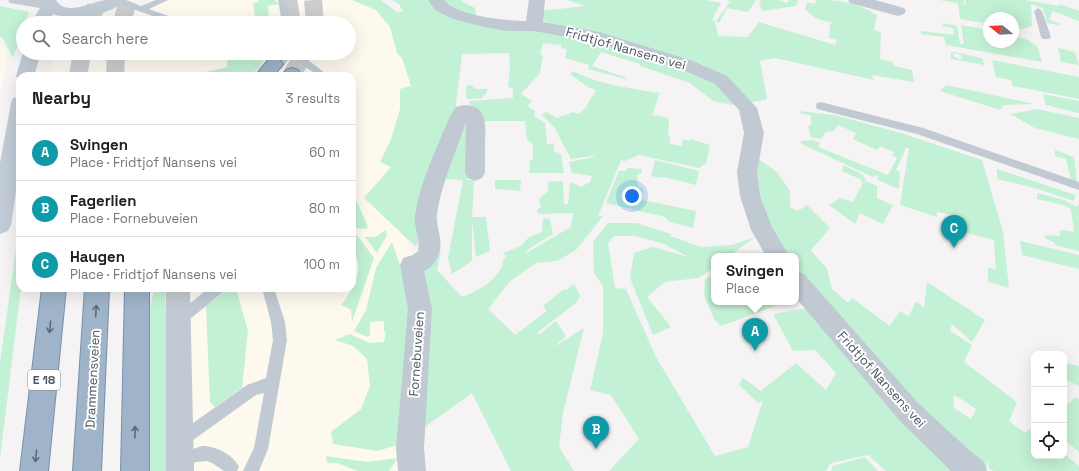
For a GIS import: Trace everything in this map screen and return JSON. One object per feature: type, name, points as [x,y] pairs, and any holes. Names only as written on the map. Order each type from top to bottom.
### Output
[{"type":"highway","name":"E 18","points":[[34,471],[54,292]]},
{"type":"highway","name":"Drammensveien","points":[[87,471],[97,292]]},
{"type":"highway","points":[[135,471],[137,292]]},
{"type":"main road","points":[[16,0],[49,3],[61,11],[77,12],[102,7],[117,0]]},
{"type":"main road","points":[[43,16],[49,3]]},
{"type":"main road","points":[[72,16],[77,12]]},
{"type":"main road","points":[[26,72],[30,60]]},
{"type":"main road","points":[[0,225],[16,127]]},
{"type":"street","name":"Fridtjof Nansens vei","points":[[436,0],[441,7],[459,16],[508,26],[534,26],[593,36],[641,49],[687,64],[721,80],[748,108],[754,133],[747,172],[750,196],[762,230],[776,253]]},
{"type":"street","points":[[534,26],[537,0]]},
{"type":"street","points":[[856,0],[898,11]]},
{"type":"street","name":"Fornebuveien","points":[[412,471],[410,448],[420,309],[411,265],[421,263],[428,255],[431,242],[426,218],[431,189],[459,116],[463,112],[468,112],[473,115],[476,120],[475,173]]},
{"type":"street","name":"Fridtjof Nansens vei","points":[[799,284],[909,412],[959,460],[973,471]]},
{"type":"street","points":[[178,292],[180,457]]},
{"type":"lane","points":[[117,0],[160,16]]},
{"type":"lane","points":[[141,9],[164,0]]},
{"type":"lane","points":[[282,0],[285,16]]},
{"type":"lane","points":[[1038,11],[1046,37]]},
{"type":"lane","points":[[301,60],[319,72]]},
{"type":"lane","points":[[821,106],[919,131],[1079,186]]},
{"type":"lane","points":[[179,320],[213,292]]},
{"type":"lane","points":[[251,471],[261,449],[280,340],[278,322],[269,292]]},
{"type":"lane","points":[[180,457],[252,390],[273,383]]},
{"type":"lane","points":[[180,457],[206,453],[219,457],[231,467]]},
{"type":"shaded area","points":[[171,0],[376,0],[416,30],[437,99],[396,209],[420,276],[423,471],[166,471],[169,292],[356,292],[356,72],[276,72],[256,62],[206,72],[52,72],[54,60],[356,60],[356,16],[127,16]]},
{"type":"shaded area","points":[[0,42],[8,52],[0,97]]},
{"type":"green space","points":[[258,0],[275,0],[279,4],[268,6],[269,16],[255,16],[253,3],[258,2]]},
{"type":"green space","points":[[352,0],[381,0],[398,13],[403,11],[399,4],[392,0],[461,0],[475,8],[478,25],[532,30],[595,40],[619,50],[697,74],[729,92],[733,105],[713,101],[690,83],[640,66],[640,64],[601,52],[592,66],[627,78],[588,69],[589,65],[565,58],[567,49],[561,48],[561,45],[543,43],[540,54],[543,56],[540,73],[521,94],[532,101],[528,106],[535,111],[534,116],[545,123],[547,144],[554,144],[554,151],[561,154],[564,173],[529,173],[530,160],[533,159],[533,144],[527,140],[525,121],[478,121],[478,113],[469,104],[470,101],[513,98],[513,88],[508,87],[510,68],[509,53],[462,54],[456,105],[481,136],[480,175],[465,180],[474,180],[472,217],[486,217],[490,251],[476,257],[472,220],[472,261],[452,274],[448,258],[463,180],[443,179],[416,247],[364,198],[391,167],[380,162],[391,139],[400,109],[400,89],[411,86],[402,58],[397,53],[390,27],[376,10]]},
{"type":"green space","points":[[567,0],[706,0],[721,3],[712,20],[715,21],[718,36],[748,37],[759,22],[835,45],[837,40],[829,38],[830,25],[832,22],[821,20],[805,9],[807,2],[815,4],[816,0],[840,1],[862,7],[877,15],[874,30],[881,32],[880,59],[893,62],[894,66],[912,70],[914,82],[872,75],[874,80],[775,58],[760,61],[767,99],[749,103],[703,65],[540,20],[539,11],[586,6]]},
{"type":"green space","points":[[726,0],[756,0],[748,12],[727,8],[719,23],[716,21],[730,2]]},
{"type":"green space","points":[[761,0],[778,0],[787,3],[789,0],[798,1],[796,6],[762,11],[759,3]]},
{"type":"green space","points":[[939,0],[964,0],[964,4],[959,4],[966,5],[965,0],[1025,0],[1059,6],[1060,4],[1079,11],[1079,21],[1053,11],[1049,19],[1060,24],[1047,23],[1043,8],[1031,4],[1032,26],[1019,29],[1019,12],[983,12],[983,23],[960,19],[958,3]]},
{"type":"green space","points":[[0,6],[29,12],[28,16],[16,16],[16,50],[13,58],[4,40],[0,36]]},
{"type":"green space","points":[[943,23],[957,26],[960,44],[964,44],[961,25],[983,29],[983,48],[1019,48],[1019,37],[1028,40],[1037,46],[1042,62],[946,45],[944,37],[921,34],[921,31],[954,35],[953,28],[943,26]]},
{"type":"green space","points":[[1058,48],[1075,52],[1079,65],[1061,62]]},
{"type":"green space","points":[[954,52],[981,58],[984,65],[958,59],[951,59],[951,53]],"holes":[[[953,53],[961,55],[962,59],[954,57]]]},
{"type":"green space","points":[[228,60],[262,60],[264,62],[254,72],[205,72],[227,67]]},
{"type":"green space","points":[[992,60],[1079,77],[1079,99],[1013,86],[1011,80],[996,77]]},
{"type":"green space","points":[[573,71],[604,83],[660,93],[652,115],[666,117],[669,120],[668,135],[670,137],[670,144],[682,146],[683,139],[690,141],[690,139],[710,145],[706,163],[699,168],[639,155],[625,161],[621,160],[598,216],[603,216],[576,250],[557,261],[536,263],[509,282],[488,309],[515,335],[547,311],[543,306],[564,289],[566,290],[574,284],[580,295],[577,302],[537,333],[539,335],[556,321],[566,336],[554,347],[584,328],[563,413],[559,447],[574,471],[511,471],[472,393],[422,429],[423,276],[426,265],[441,251],[437,270],[462,297],[486,285],[496,276],[506,256],[503,253],[521,246],[528,238],[542,232],[543,218],[550,219],[553,234],[527,250],[526,253],[571,227],[573,213],[538,214],[537,210],[541,207],[539,199],[548,191],[548,182],[563,181],[564,205],[568,204],[570,182],[581,187],[590,182],[592,176],[572,173],[569,162],[595,157],[571,159],[554,127],[542,115],[546,112],[557,118],[573,112],[579,114],[586,107],[596,90],[588,87],[570,74]]},
{"type":"green space","points":[[471,85],[475,89],[487,89],[487,92],[482,98],[468,99],[466,97],[466,86]]},
{"type":"green space","points":[[946,85],[1034,104],[1004,105],[1000,110],[940,91]]},
{"type":"green space","points":[[1043,94],[1079,101],[1079,113],[1046,105]]},
{"type":"green space","points":[[1037,109],[1079,118],[1079,139],[1035,128],[1010,114]]},
{"type":"green space","points":[[799,111],[834,115],[901,133],[982,160],[1003,232],[1009,288],[988,282],[988,268],[996,269],[994,240],[955,230],[954,215],[937,212],[937,217],[900,205],[909,148],[906,148],[896,170],[900,172],[899,189],[878,180],[878,176],[874,175],[873,177],[802,144],[800,141],[813,140],[820,143],[818,147],[888,175],[897,158],[892,155],[894,152],[880,146],[877,150],[853,139],[856,133],[838,125],[834,131],[826,132],[821,139],[811,137],[808,127],[811,124],[811,115],[802,114]]},
{"type":"green space","points":[[1055,150],[1074,157],[1077,182],[1071,180],[1066,159],[1055,156]]},
{"type":"green space","points":[[758,159],[776,171],[790,191],[790,207],[798,211],[807,205],[830,228],[811,250],[827,269],[832,289],[848,303],[852,298],[890,326],[900,311],[909,316],[916,301],[924,308],[927,282],[985,320],[972,342],[952,324],[950,331],[972,345],[964,362],[1017,402],[1009,421],[1025,433],[1031,429],[1031,459],[1067,459],[1067,456],[1079,466],[1079,471],[994,471],[989,469],[987,457],[987,471],[934,427],[799,276],[799,253],[783,253],[756,195]],"holes":[[[953,396],[958,397],[976,409],[971,419],[954,408]]]},
{"type":"green space","points":[[655,160],[699,171],[696,185],[664,177],[651,176]]},
{"type":"green space","points":[[843,165],[862,174],[866,181],[877,186],[877,198],[893,205],[883,224],[860,213],[855,224],[829,205],[840,198],[853,202],[863,183],[860,179],[842,171]]},
{"type":"green space","points":[[628,168],[642,169],[641,173],[637,175],[638,186],[643,189],[642,200],[696,211],[693,228],[669,222],[665,217],[606,203],[619,171],[625,171]]},
{"type":"green space","points":[[997,169],[1075,195],[1074,201],[1035,188],[997,179]]},
{"type":"green space","points":[[495,180],[521,180],[520,191],[495,189]]},
{"type":"green space","points":[[1037,193],[1064,200],[1077,207],[1079,204],[1079,251],[1055,245],[1054,242],[1046,239],[1044,235],[1059,236],[1061,230],[1074,232],[1071,209],[1063,205],[1037,199]]},
{"type":"green space","points":[[356,199],[368,227],[365,229],[356,228]]},
{"type":"green space","points":[[608,223],[637,223],[671,234],[670,236],[701,247],[732,245],[755,237],[733,253],[711,253],[711,270],[698,278],[665,282],[647,297],[671,327],[653,335],[630,278],[634,253],[653,247],[689,257],[664,244],[636,236],[614,236],[608,243],[615,288],[626,289],[656,357],[715,456],[748,447],[763,400],[758,403],[739,385],[743,378],[761,391],[796,363],[826,390],[836,373],[815,350],[793,351],[773,314],[812,307],[964,471],[886,471],[868,455],[831,463],[826,471],[609,471],[639,439],[611,395],[590,390],[603,334],[603,287],[594,272],[593,242]]},
{"type":"green space","points":[[386,230],[387,235],[377,253],[365,237],[375,237]]},
{"type":"green space","points":[[356,235],[374,258],[352,322],[351,310],[341,305],[350,292],[356,292],[358,264],[356,257]]},
{"type":"green space","points":[[1020,241],[1079,255],[1079,269],[1022,255]]},
{"type":"green space","points":[[392,242],[408,288],[412,325],[401,444],[377,451],[333,444],[331,432],[361,409],[370,386],[367,359],[353,346],[335,340],[350,334],[369,343],[384,342],[386,331],[384,332],[384,321],[370,322],[370,335],[367,337],[354,331],[366,310],[376,268]]},
{"type":"green space","points":[[16,249],[16,292],[21,292],[0,458],[0,363]]},
{"type":"green space","points":[[711,275],[711,305],[778,305],[721,326],[714,319],[704,295],[705,280]]},
{"type":"green space","points":[[153,292],[165,292],[171,433],[171,471],[148,471],[149,313]]},
{"type":"green space","points":[[224,292],[237,292],[248,331],[242,388],[215,407],[210,402],[206,306]]},
{"type":"green space","points":[[1067,364],[1079,366],[1079,386],[1067,380]]},
{"type":"green space","points":[[1075,397],[1079,399],[1079,452],[1067,442],[1067,404],[1070,403]]},
{"type":"green space","points":[[326,456],[367,462],[398,458],[389,471],[358,471],[337,463],[327,463]]},
{"type":"green space","points":[[865,457],[878,471],[831,471],[833,466]]},
{"type":"tunnel","points":[[92,16],[98,0]]},
{"type":"tunnel","points":[[124,16],[128,0]]},
{"type":"tunnel","points":[[288,0],[291,16]]},
{"type":"tunnel","points":[[313,0],[314,16]]},
{"type":"tunnel","points":[[79,72],[81,60]]},
{"type":"tunnel","points":[[115,72],[116,60]]},
{"type":"tunnel","points":[[274,64],[277,60]]},
{"type":"tunnel","points":[[293,72],[301,60]]},
{"type":"place","name":"Haugen","points":[[954,248]]},
{"type":"place","name":"Svingen","points":[[755,351]]},
{"type":"place","name":"Fagerlien","points":[[596,449]]}]
